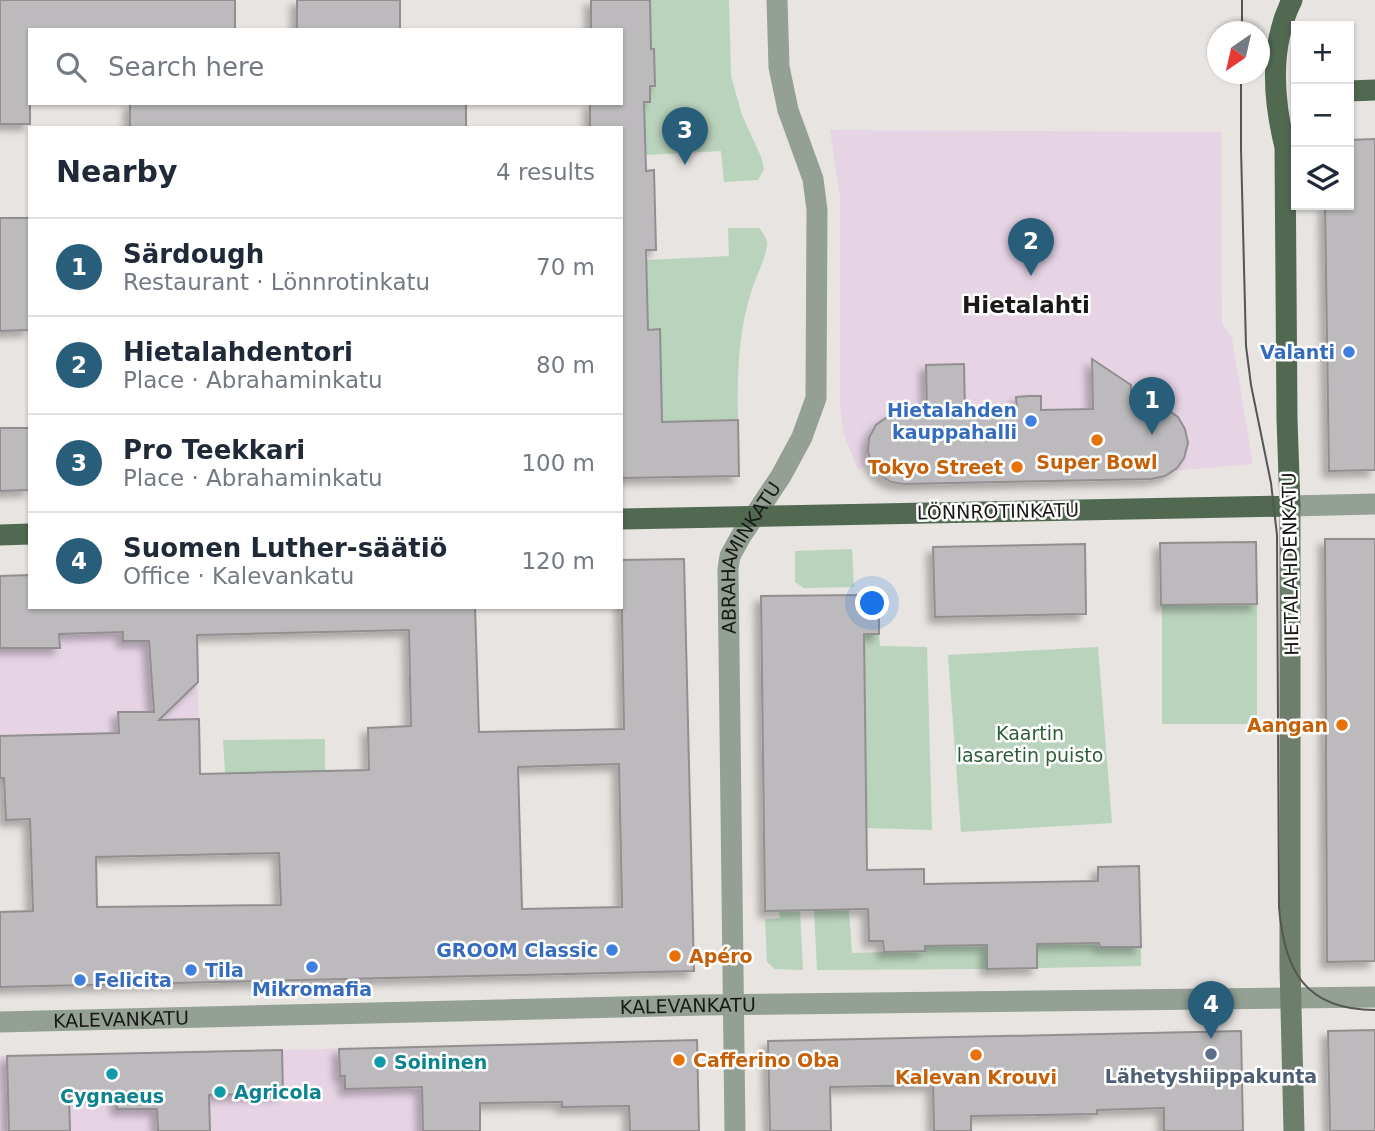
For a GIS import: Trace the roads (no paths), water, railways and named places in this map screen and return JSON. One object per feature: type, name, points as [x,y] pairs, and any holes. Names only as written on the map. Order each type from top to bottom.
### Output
[{"type":"main road","name":"HIETALAHDENKATU","points":[[1292,0],[1282,24],[1276,64],[1276,111],[1285,147],[1290,506],[1290,998],[1294,1131]]},
{"type":"main road","points":[[1354,91],[1375,90]]},
{"type":"main road","points":[[1285,147],[1291,132]]},
{"type":"main road","name":"LÖNNROTINKATU","points":[[623,519],[1290,506]]},
{"type":"main road","points":[[0,535],[28,534]]},
{"type":"street","name":"ABRAHAMINKATU","points":[[735,1131],[730,556],[752,516],[781,477],[802,437],[816,398],[817,210],[813,179],[788,110],[779,66],[777,0]]},
{"type":"street","name":"LÖNNROTINKATU","points":[[1290,506],[1375,504]]},
{"type":"street","name":"KALEVANKATU","points":[[0,1022],[735,1005],[1375,997]]},
{"type":"tram line","points":[[1242,0],[1242,21]]},
{"type":"tram line","points":[[1241,84],[1246,346],[1271,483],[1277,535],[1279,907],[1282,930],[1293,967],[1315,994],[1331,1003],[1375,1010]]},
{"type":"place","name":"Pro Teekkari","points":[[685,165]]},
{"type":"place","name":"Hietalahdentori","points":[[1031,276]]},
{"type":"place","name":"Valanti","points":[[1349,352]]},
{"type":"place","name":"Hietalahden kauppahalli","points":[[1031,421]]},
{"type":"place","name":"Särdough","points":[[1152,435]]},
{"type":"place","name":"Super Bowl","points":[[1097,440]]},
{"type":"place","name":"Tokyo Street","points":[[1017,467]]},
{"type":"place","name":"Aangan","points":[[1342,725]]},
{"type":"place","name":"GROOM Classic","points":[[612,950]]},
{"type":"place","name":"Apéro","points":[[675,956]]},
{"type":"place","name":"Mikromafia","points":[[312,967]]},
{"type":"place","name":"Tila","points":[[191,970]]},
{"type":"place","name":"Felicita","points":[[80,980]]},
{"type":"place","name":"Suomen Luther-säätiö","points":[[1211,1039]]},
{"type":"place","name":"Lähetyshiippakunta","points":[[1211,1054]]},
{"type":"place","name":"Kalevan Krouvi","points":[[976,1055]]},
{"type":"place","name":"Cafferino Oba","points":[[679,1060]]},
{"type":"place","name":"Soininen","points":[[380,1062]]},
{"type":"place","name":"Cygnaeus","points":[[112,1074]]},
{"type":"place","name":"Agricola","points":[[220,1092]]},
{"type":"district","name":"Hietalahti","points":[[1026,305]]},
{"type":"park label","name":"Kaartin lasaretin puisto","points":[[1030,744]]}]
